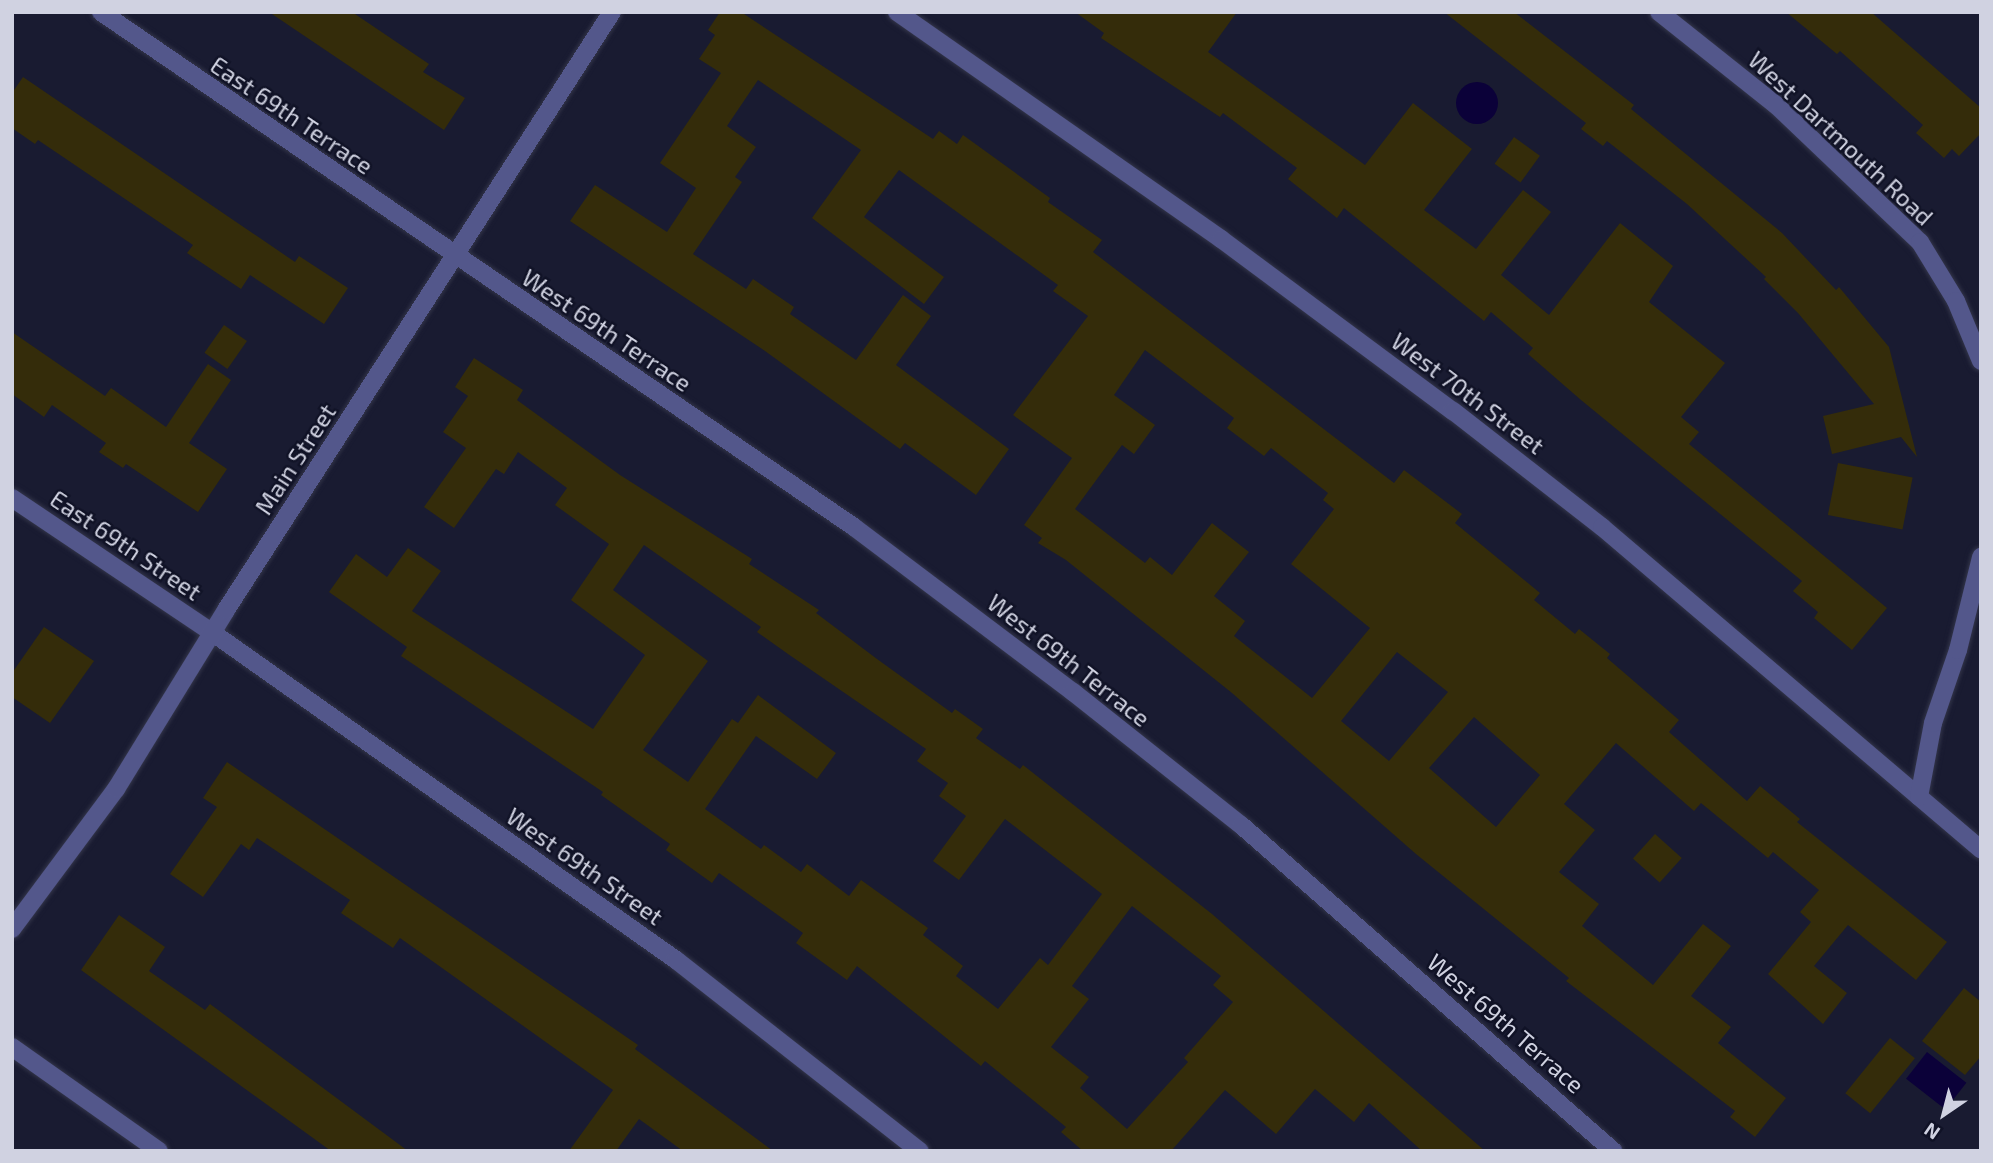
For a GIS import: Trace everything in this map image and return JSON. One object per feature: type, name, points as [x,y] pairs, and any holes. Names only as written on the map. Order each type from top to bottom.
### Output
[{"type":"street","name":"East 69th Terrace","points":[[101,12],[456,257]]},
{"type":"street","name":"Main Street","points":[[12,929],[116,789],[213,633],[612,12]]},
{"type":"street","name":"West 70th Street","points":[[897,12],[1221,239],[1453,411],[1602,527],[1981,850]]},
{"type":"street","name":"West Dartmouth Road","points":[[1659,12],[1776,104],[1920,242],[1956,301],[1981,361]]},
{"type":"street","name":"West 69th Terrace","points":[[456,257],[854,527],[1073,692],[1241,825],[1614,1151]]},
{"type":"street","name":"East 69th Street","points":[[12,498],[213,633]]},
{"type":"street","points":[[1919,797],[1933,723],[1958,650],[1981,557]]},
{"type":"street","name":"West 69th Street","points":[[213,633],[676,960],[920,1151]]},
{"type":"street","points":[[12,1046],[159,1151]]},
{"type":"shaded area","points":[[1477,82],[1492,88],[1498,103],[1492,118],[1477,124],[1462,118],[1456,103],[1462,88]]},
{"type":"shaded area","points":[[1927,1052],[1966,1083],[1945,1110],[1906,1079]]},
{"type":"building","points":[[269,12],[352,12],[429,64],[423,72],[465,98],[444,130]]},
{"type":"building","points":[[720,12],[741,12],[933,139],[939,131],[957,144],[963,135],[1050,198],[1048,202],[1102,240],[1093,252],[1394,483],[1404,470],[1462,514],[1455,523],[1540,593],[1534,600],[1575,634],[1579,629],[1610,654],[1607,658],[1679,720],[1669,732],[1747,801],[1760,786],[1800,819],[1797,822],[1947,942],[1916,980],[1848,925],[1814,966],[1847,993],[1823,1024],[1768,974],[1811,922],[1800,912],[1819,890],[1773,852],[1768,858],[1701,803],[1694,811],[1616,743],[1564,804],[1595,830],[1559,872],[1599,904],[1582,926],[1653,985],[1703,924],[1731,946],[1691,996],[1731,1027],[1718,1043],[1786,1098],[1755,1137],[1730,1117],[1735,1111],[1566,981],[1569,978],[1416,854],[1232,693],[1066,560],[1038,543],[1042,538],[1024,525],[1072,458],[1013,415],[1088,316],[1053,291],[1058,285],[899,170],[864,217],[944,277],[924,304],[812,218],[861,150],[758,80],[727,126],[756,147],[735,177],[742,182],[693,254],[746,289],[753,279],[794,307],[790,314],[856,360],[903,295],[931,316],[896,365],[1009,449],[976,495],[905,443],[900,449],[765,351],[570,221],[595,185],[667,232],[696,188],[660,163],[721,73],[699,59],[715,35],[708,30]],"holes":[[[1145,350],[1234,418],[1227,428],[1264,456],[1271,448],[1328,493],[1323,500],[1334,509],[1291,564],[1370,628],[1312,698],[1234,636],[1245,621],[1214,596],[1249,552],[1212,523],[1172,575],[1150,557],[1145,563],[1075,509],[1122,445],[1134,454],[1155,425],[1114,395]],[[1397,652],[1448,692],[1389,761],[1341,721]],[[1474,717],[1540,775],[1496,827],[1429,768]]]},
{"type":"building","points":[[1075,12],[1237,12],[1208,52],[1365,165],[1413,103],[1472,149],[1424,210],[1476,249],[1523,190],[1551,212],[1501,275],[1549,315],[1620,223],[1673,266],[1649,302],[1725,363],[1681,417],[1699,432],[1689,444],[1887,608],[1852,650],[1814,618],[1818,612],[1793,591],[1802,581],[1581,400],[1528,354],[1533,348],[1491,312],[1484,321],[1344,208],[1337,218],[1288,179],[1297,168],[1223,113],[1220,117],[1101,38],[1104,33]]},
{"type":"building","points":[[1444,12],[1514,12],[1634,105],[1631,109],[1782,233],[1836,290],[1839,287],[1889,347],[1917,457],[1901,437],[1832,454],[1823,416],[1874,404],[1798,313],[1764,279],[1766,277],[1687,204],[1607,141],[1603,146],[1581,129],[1586,123]]},
{"type":"building","points":[[1786,12],[1871,12],[1981,108],[1981,133],[1959,156],[1952,149],[1944,158],[1916,133],[1923,125],[1840,51],[1837,54]]},
{"type":"building","points":[[23,77],[295,262],[299,256],[348,288],[324,324],[250,275],[241,289],[187,253],[193,245],[38,140],[35,144],[12,128],[12,93]]},
{"type":"building","points":[[1514,137],[1540,156],[1520,183],[1495,164]]},
{"type":"building","points":[[224,325],[247,341],[227,369],[204,353]]},
{"type":"building","points":[[12,332],[105,396],[111,388],[166,427],[208,364],[231,380],[189,443],[227,469],[198,512],[126,464],[123,468],[99,452],[106,443],[52,405],[44,417],[12,394]]},
{"type":"building","points":[[474,358],[523,390],[517,400],[620,475],[752,559],[749,564],[819,610],[816,613],[877,659],[952,713],[955,709],[983,729],[976,738],[1020,769],[1023,765],[1212,914],[1485,1151],[1422,1151],[1369,1103],[1354,1122],[1315,1089],[1276,1134],[1225,1090],[1171,1151],[1083,1151],[1061,1132],[1066,1127],[985,1061],[981,1066],[857,966],[847,980],[796,943],[803,933],[719,873],[712,883],[666,850],[670,844],[601,795],[603,792],[401,656],[407,647],[329,592],[356,554],[387,577],[408,548],[441,571],[412,611],[593,729],[645,655],[571,600],[609,544],[555,505],[567,488],[518,452],[504,474],[496,469],[454,528],[424,507],[466,448],[443,432],[468,396],[455,387]],"holes":[[[644,545],[761,627],[757,632],[926,749],[917,761],[948,783],[939,796],[966,816],[933,861],[959,880],[1005,819],[1102,894],[1048,965],[1040,958],[998,1009],[956,976],[963,966],[923,935],[928,928],[861,880],[849,896],[807,864],[801,872],[764,845],[761,849],[705,809],[756,736],[817,779],[836,753],[758,695],[738,723],[732,719],[688,782],[643,750],[708,661],[613,590]],[[1132,906],[1221,976],[1213,985],[1233,1002],[1184,1058],[1188,1062],[1127,1129],[1080,1088],[1089,1077],[1051,1047],[1089,999],[1072,986]]]},
{"type":"building","points":[[1838,463],[1913,478],[1902,530],[1828,515]]},
{"type":"building","points":[[44,627],[94,661],[50,723],[12,697],[12,673]]},
{"type":"building","points":[[227,762],[638,1045],[635,1049],[773,1151],[683,1151],[639,1119],[616,1151],[569,1151],[613,1090],[400,938],[393,948],[341,913],[350,900],[257,838],[249,850],[241,844],[203,897],[170,874],[217,807],[203,798]]},
{"type":"building","points":[[1655,834],[1682,858],[1660,883],[1633,859]]},
{"type":"building","points":[[119,915],[165,947],[149,971],[205,1010],[210,1004],[408,1151],[331,1151],[81,970]]},
{"type":"building","points":[[1964,988],[1981,1002],[1981,1056],[1965,1075],[1922,1041]]},
{"type":"building","points":[[1890,1038],[1915,1058],[1870,1113],[1845,1093]]}]
